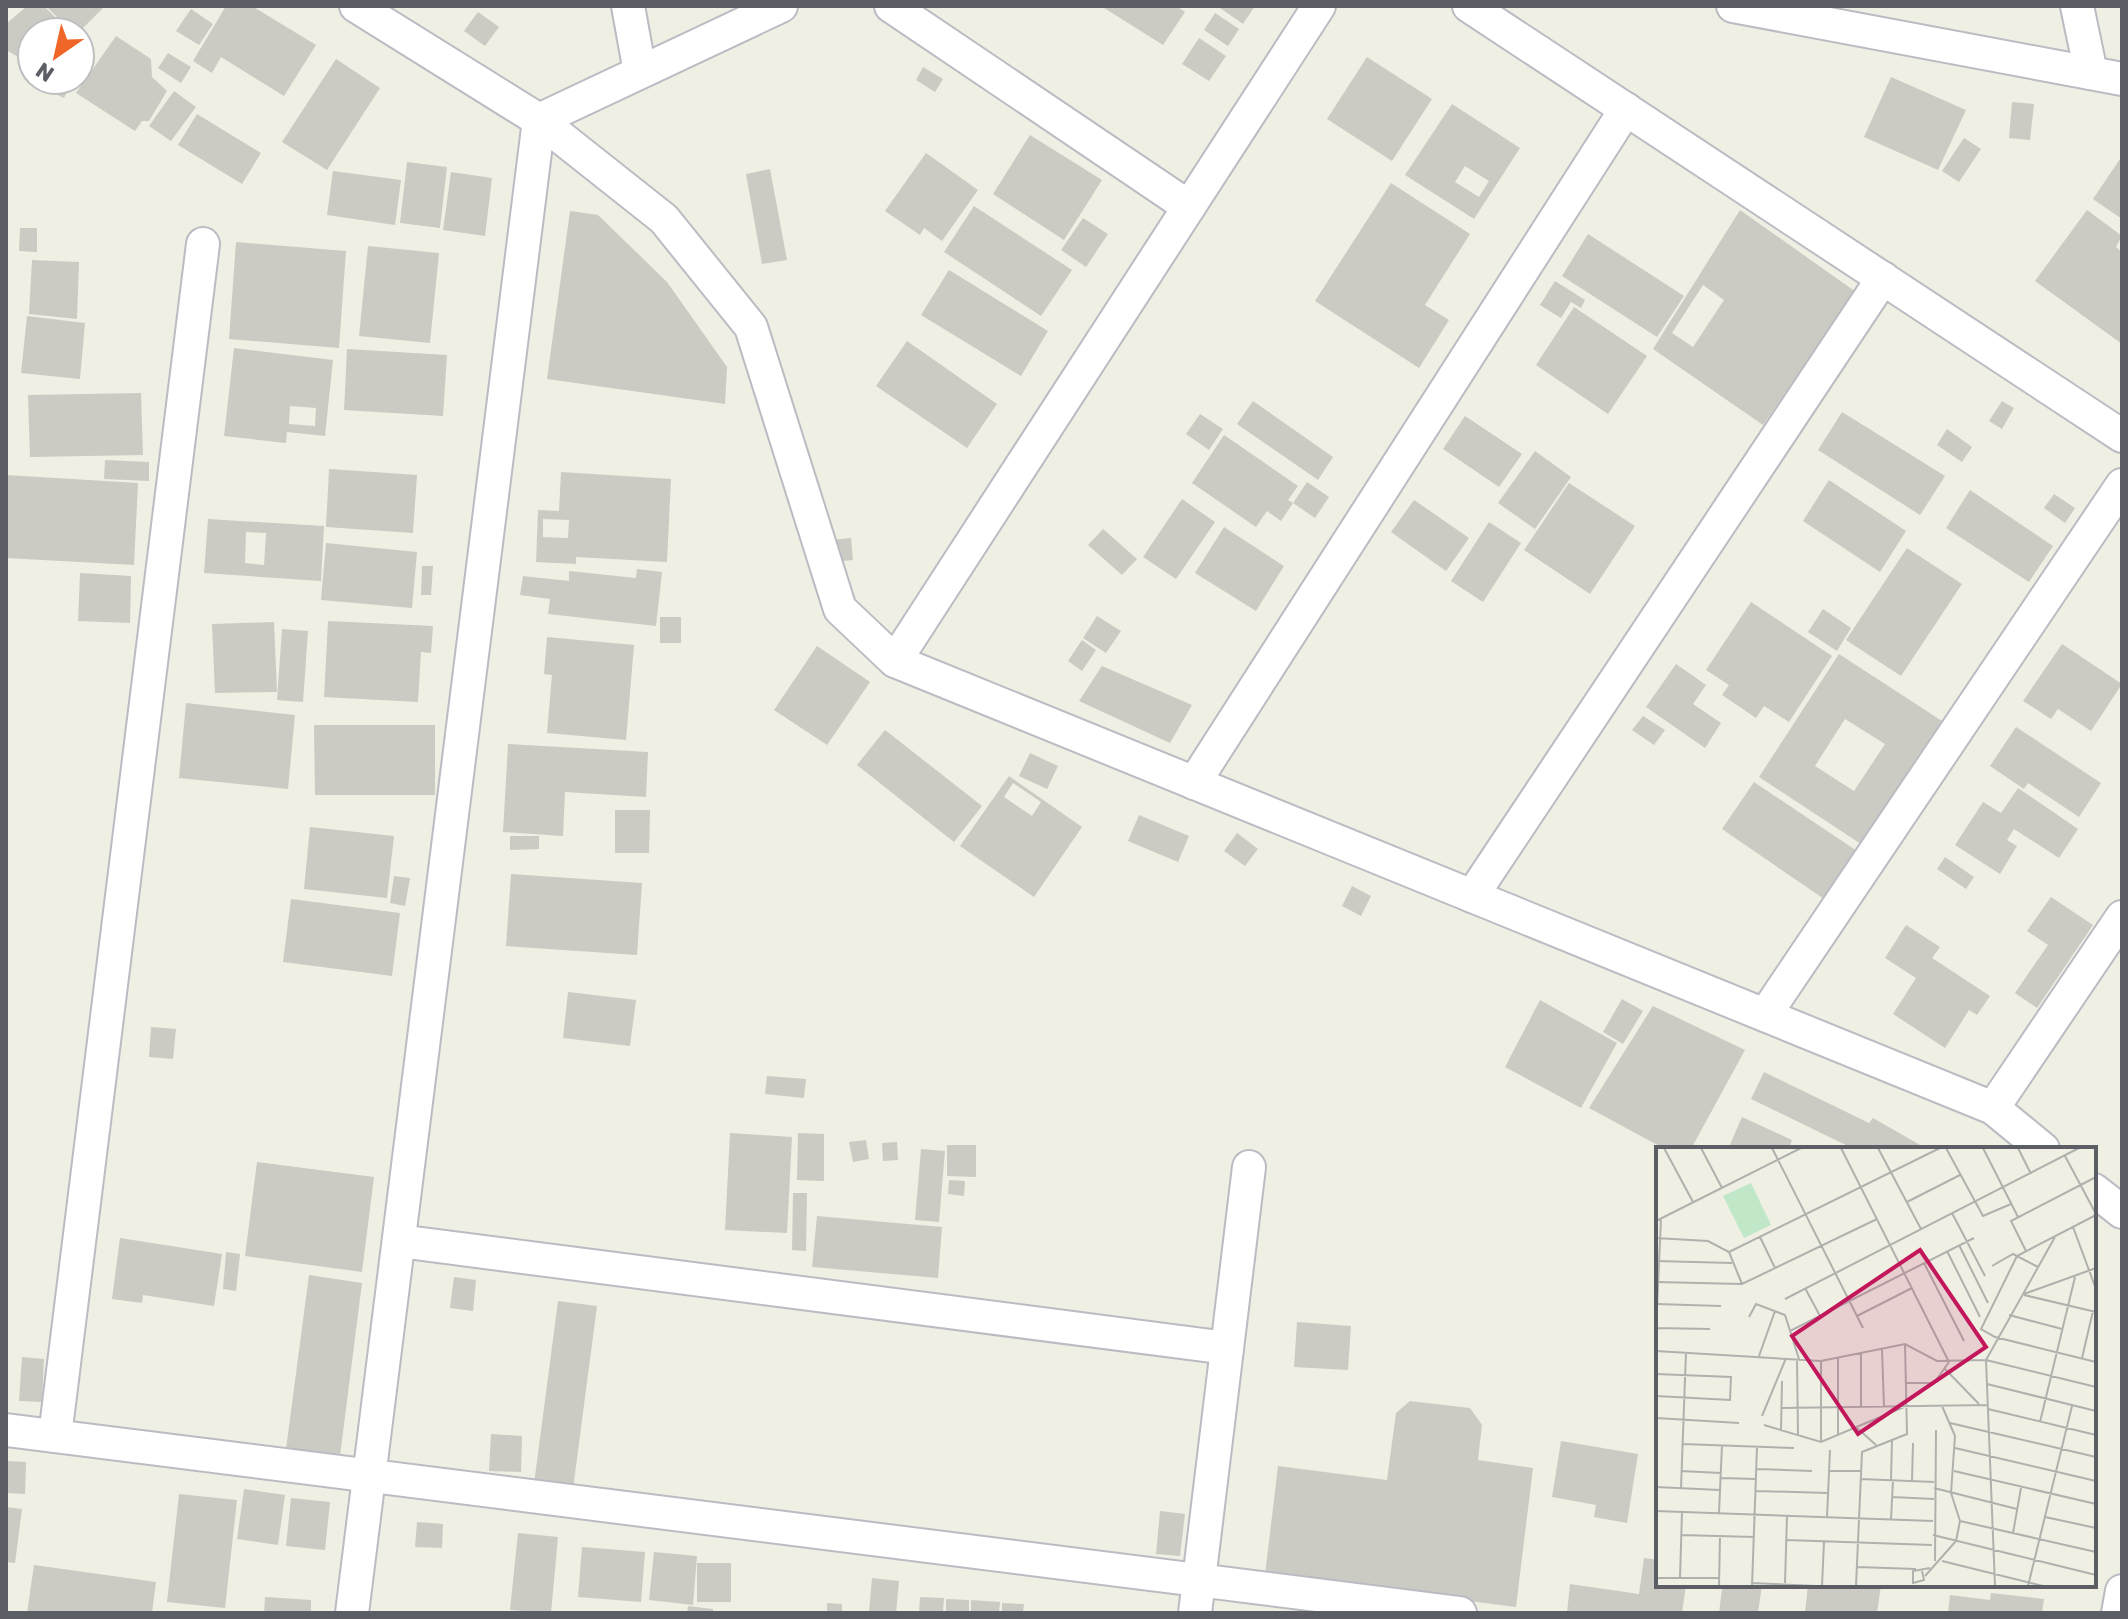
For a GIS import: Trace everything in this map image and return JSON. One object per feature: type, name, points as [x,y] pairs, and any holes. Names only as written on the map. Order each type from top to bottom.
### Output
[{"type":"street","points":[[356,6],[539,120],[664,219],[751,327],[840,609],[895,661],[1993,1108],[2041,1147]]},
{"type":"street","points":[[628,6],[640,72]]},
{"type":"street","points":[[539,120],[781,6]]},
{"type":"street","points":[[891,6],[1189,207]]},
{"type":"street","points":[[895,661],[1319,6]]},
{"type":"street","points":[[1469,6],[2122,436]]},
{"type":"street","points":[[1733,6],[2107,76]]},
{"type":"street","points":[[2077,6],[2107,76]]},
{"type":"street","points":[[1194,783],[1626,109]]},
{"type":"street","points":[[352,1613],[539,120]]},
{"type":"street","points":[[55,1436],[203,244]]},
{"type":"street","points":[[1472,896],[1883,278]]},
{"type":"street","points":[[1765,1015],[2122,485]]},
{"type":"street","points":[[1993,1108],[2122,917]]},
{"type":"street","points":[[1195,1613],[1249,1167]]},
{"type":"street","points":[[2096,1192],[2122,1212]]},
{"type":"street","points":[[399,1241],[1227,1348]]},
{"type":"street","points":[[6,1430],[1460,1613]]},
{"type":"street","points":[[2118,1613],[2122,1591]]},
{"type":"building","points":[[27,6],[44,6],[54,16],[16,16],[16,56],[6,50],[6,24]]},
{"type":"building","points":[[46,6],[105,6],[95,16],[56,16]]},
{"type":"building","points":[[226,6],[252,6],[316,45],[284,96],[221,57],[212,73],[193,61]]},
{"type":"building","points":[[1101,6],[1176,6],[1185,12],[1163,45]]},
{"type":"building","points":[[1217,6],[1255,6],[1243,24]]},
{"type":"building","points":[[191,9],[213,24],[199,45],[176,31]]},
{"type":"building","points":[[478,12],[499,27],[485,46],[464,31]]},
{"type":"building","points":[[1215,13],[1239,29],[1228,46],[1204,30]]},
{"type":"building","points":[[116,36],[151,59],[152,77],[167,91],[149,121],[142,121],[135,131],[81,96],[96,96],[96,64]]},
{"type":"building","points":[[1199,38],[1226,56],[1209,81],[1182,64]]},
{"type":"building","points":[[168,53],[191,67],[181,83],[158,68]]},
{"type":"building","points":[[1367,57],[1432,99],[1392,161],[1327,119]]},
{"type":"building","points":[[336,59],[380,88],[327,170],[282,142]]},
{"type":"building","points":[[923,67],[943,79],[935,92],[916,80]]},
{"type":"building","points":[[1891,77],[1966,110],[1938,170],[1864,137]]},
{"type":"building","points":[[174,91],[196,107],[171,141],[149,126]]},
{"type":"building","points":[[2012,102],[2034,104],[2030,140],[2009,138]]},
{"type":"building","points":[[1452,104],[1520,148],[1474,219],[1405,175]],"holes":[[[1465,166],[1489,181],[1479,197],[1455,182]]]},
{"type":"building","points":[[197,114],[261,153],[242,184],[178,145]]},
{"type":"building","points":[[1030,135],[1102,180],[1064,240],[993,194]]},
{"type":"building","points":[[1964,138],[1981,149],[1959,182],[1942,171]]},
{"type":"building","points":[[926,153],[978,190],[942,241],[924,228],[920,235],[885,211]]},
{"type":"building","points":[[2122,156],[2122,219],[2093,199]]},
{"type":"building","points":[[407,162],[447,167],[440,228],[400,223]]},
{"type":"building","points":[[770,169],[787,260],[762,264],[746,174]]},
{"type":"building","points":[[333,171],[401,180],[395,225],[327,215]]},
{"type":"building","points":[[451,172],[492,178],[485,236],[443,230]]},
{"type":"building","points":[[1391,183],[1470,234],[1425,305],[1449,320],[1419,368],[1315,301]]},
{"type":"building","points":[[974,206],[1072,270],[1041,316],[944,252]]},
{"type":"building","points":[[1740,210],[1856,292],[1763,425],[1653,349]],"holes":[[[1703,285],[1724,300],[1693,347],[1672,333]]]},
{"type":"building","points":[[2087,210],[2122,236],[2116,247],[2122,252],[2122,344],[2035,281]]},
{"type":"building","points":[[570,211],[598,215],[667,282],[727,367],[725,404],[547,379]]},
{"type":"building","points":[[1083,218],[1108,234],[1086,267],[1061,250]]},
{"type":"building","points":[[20,228],[37,228],[37,252],[19,251]]},
{"type":"building","points":[[1588,234],[1684,296],[1657,337],[1562,276]]},
{"type":"building","points":[[236,242],[346,251],[339,348],[229,339]]},
{"type":"building","points":[[368,246],[439,253],[430,343],[359,336]]},
{"type":"building","points":[[32,260],[79,262],[77,319],[29,314]]},
{"type":"building","points":[[949,270],[1048,331],[1021,376],[921,315]]},
{"type":"building","points":[[1555,281],[1585,300],[1581,308],[1571,302],[1561,318],[1540,305]]},
{"type":"building","points":[[1574,307],[1647,356],[1608,414],[1536,365]]},
{"type":"building","points":[[27,316],[85,323],[80,379],[21,373]]},
{"type":"building","points":[[907,341],[997,404],[967,448],[876,386]]},
{"type":"building","points":[[234,348],[333,360],[325,436],[287,432],[286,443],[224,436]],"holes":[[[290,406],[316,408],[315,426],[289,424]]]},
{"type":"building","points":[[347,349],[447,355],[443,416],[344,410]]},
{"type":"building","points":[[141,393],[143,455],[30,457],[28,395]]},
{"type":"building","points":[[1253,401],[1333,457],[1318,480],[1237,424]]},
{"type":"building","points":[[2002,401],[2014,408],[2002,429],[1989,421]]},
{"type":"building","points":[[1842,412],[1945,476],[1920,515],[1818,450]]},
{"type":"building","points":[[1200,414],[1223,429],[1209,450],[1186,434]]},
{"type":"building","points":[[1465,416],[1522,454],[1499,487],[1443,449]]},
{"type":"building","points":[[1947,429],[1972,447],[1962,462],[1937,445]]},
{"type":"building","points":[[1224,435],[1298,486],[1288,500],[1293,503],[1281,521],[1267,511],[1256,527],[1192,483]]},
{"type":"building","points":[[1535,451],[1571,477],[1535,529],[1498,503]]},
{"type":"building","points":[[105,460],[149,462],[149,481],[104,479]]},
{"type":"building","points":[[329,469],[417,475],[413,533],[326,527]]},
{"type":"building","points":[[561,472],[671,479],[667,562],[576,557],[576,564],[536,562],[538,510],[559,511]],"holes":[[[543,519],[569,520],[568,538],[543,537]]]},
{"type":"building","points":[[6,475],[138,483],[134,565],[6,558]]},
{"type":"building","points":[[1829,480],[1906,531],[1880,572],[1803,521]]},
{"type":"building","points":[[1307,482],[1329,497],[1315,518],[1293,503]]},
{"type":"building","points":[[1569,483],[1635,526],[1590,594],[1524,550]]},
{"type":"building","points":[[1970,490],[2053,546],[2029,582],[1946,528]]},
{"type":"building","points":[[2054,494],[2075,508],[2065,523],[2044,508]]},
{"type":"building","points":[[1182,499],[1215,522],[1176,579],[1143,557]]},
{"type":"building","points":[[1414,500],[1469,538],[1446,571],[1391,532]]},
{"type":"building","points":[[208,519],[324,526],[321,581],[204,573]],"holes":[[[246,532],[266,533],[264,565],[245,563]]]},
{"type":"building","points":[[1489,522],[1521,543],[1483,602],[1451,581]]},
{"type":"building","points":[[1224,527],[1284,566],[1256,611],[1195,573]]},
{"type":"building","points":[[1103,529],[1137,559],[1122,575],[1088,545]]},
{"type":"building","points":[[851,538],[853,560],[832,562],[831,540]]},
{"type":"building","points":[[326,543],[417,552],[412,608],[321,600]]},
{"type":"building","points":[[1907,548],[1962,584],[1901,676],[1846,640]]},
{"type":"building","points":[[422,566],[433,566],[431,595],[421,595]]},
{"type":"building","points":[[637,569],[662,572],[656,626],[548,614],[550,599],[520,595],[523,576],[569,581],[569,571],[636,578]]},
{"type":"building","points":[[80,573],[131,576],[130,623],[78,621]]},
{"type":"building","points":[[1751,602],[1832,656],[1789,722],[1764,706],[1756,718],[1722,695],[1729,685],[1706,670]]},
{"type":"building","points":[[1823,609],[1851,628],[1837,651],[1808,632]]},
{"type":"building","points":[[1097,616],[1121,631],[1106,653],[1083,638]]},
{"type":"building","points":[[660,617],[681,617],[681,643],[660,643]]},
{"type":"building","points":[[328,621],[433,626],[431,653],[421,652],[418,702],[324,697]]},
{"type":"building","points":[[274,622],[277,692],[215,693],[212,624]]},
{"type":"building","points":[[282,629],[308,631],[303,702],[277,700]]},
{"type":"building","points":[[547,637],[634,645],[626,740],[547,733],[552,675],[544,674]]},
{"type":"building","points":[[1082,640],[1096,650],[1082,671],[1068,661]]},
{"type":"building","points":[[2062,644],[2122,684],[2091,731],[2058,709],[2051,719],[2023,701]]},
{"type":"building","points":[[817,646],[870,682],[827,745],[774,710]]},
{"type":"building","points":[[1839,654],[1942,721],[1861,844],[1759,777]],"holes":[[[1845,719],[1885,744],[1854,791],[1815,766]]]},
{"type":"building","points":[[1676,664],[1706,685],[1693,704],[1721,723],[1705,748],[1646,707]]},
{"type":"building","points":[[1102,666],[1192,705],[1170,743],[1079,701]]},
{"type":"building","points":[[186,703],[295,715],[288,789],[179,778]]},
{"type":"building","points":[[1643,716],[1665,730],[1654,745],[1632,730]]},
{"type":"building","points":[[314,725],[435,725],[435,795],[315,795]]},
{"type":"building","points":[[2016,727],[2101,783],[2079,817],[2028,783],[2024,789],[1990,766]]},
{"type":"building","points":[[885,730],[982,806],[954,842],[857,765]]},
{"type":"building","points":[[508,744],[648,752],[646,797],[565,792],[563,836],[503,832]]},
{"type":"building","points":[[1030,753],[1058,766],[1047,789],[1019,776]]},
{"type":"building","points":[[1009,776],[1082,827],[1034,897],[960,846]],"holes":[[[1013,783],[1041,802],[1032,816],[1004,797]]]},
{"type":"building","points":[[1754,782],[1860,853],[1827,901],[1722,829]]},
{"type":"building","points":[[2018,788],[2078,829],[2059,858],[2014,829],[2007,840],[2017,846],[2000,874],[1955,845],[1983,802],[2001,813]]},
{"type":"building","points":[[615,810],[650,810],[649,853],[615,853]]},
{"type":"building","points":[[1139,815],[1189,836],[1178,862],[1128,841]]},
{"type":"building","points":[[310,827],[394,836],[387,898],[304,889]]},
{"type":"building","points":[[1237,833],[1258,849],[1245,866],[1224,851]]},
{"type":"building","points":[[510,836],[539,836],[539,849],[510,850]]},
{"type":"building","points":[[1945,857],[1974,877],[1966,889],[1937,869]]},
{"type":"building","points":[[511,874],[642,883],[637,955],[506,946]]},
{"type":"building","points":[[394,876],[410,878],[405,906],[390,903]]},
{"type":"building","points":[[1352,886],[1371,896],[1361,916],[1342,906]]},
{"type":"building","points":[[2051,897],[2093,925],[2037,1008],[2015,993],[2048,945],[2027,931]]},
{"type":"building","points":[[291,899],[400,913],[392,976],[283,962]]},
{"type":"building","points":[[1906,925],[1940,947],[1932,958],[1990,996],[1977,1015],[1969,1010],[1945,1048],[1893,1014],[1916,978],[1885,958]]},
{"type":"building","points":[[568,992],[636,1000],[630,1046],[563,1038]]},
{"type":"building","points":[[1622,999],[1643,1011],[1623,1044],[1603,1032]]},
{"type":"building","points":[[1540,1000],[1617,1043],[1581,1108],[1505,1067]]},
{"type":"building","points":[[1653,1006],[1745,1050],[1692,1147],[1661,1147],[1589,1108]]},
{"type":"building","points":[[151,1027],[176,1029],[173,1059],[149,1057]]},
{"type":"building","points":[[1764,1072],[1869,1123],[1873,1118],[1924,1147],[1850,1147],[1751,1099]]},
{"type":"building","points":[[767,1076],[806,1079],[804,1098],[765,1094]]},
{"type":"building","points":[[1742,1117],[1792,1140],[1790,1147],[1729,1147]]},
{"type":"building","points":[[730,1133],[792,1137],[787,1233],[725,1230]]},
{"type":"building","points":[[798,1133],[824,1134],[824,1181],[797,1180]]},
{"type":"building","points":[[866,1140],[869,1159],[853,1162],[849,1142]]},
{"type":"building","points":[[897,1142],[898,1160],[883,1161],[882,1143]]},
{"type":"building","points":[[947,1145],[976,1145],[976,1177],[947,1176]]},
{"type":"building","points":[[921,1149],[945,1151],[939,1222],[915,1220]]},
{"type":"building","points":[[257,1162],[374,1177],[362,1272],[245,1256]]},
{"type":"building","points":[[949,1180],[965,1181],[964,1196],[948,1194]]},
{"type":"building","points":[[793,1193],[807,1193],[806,1251],[792,1250]]},
{"type":"building","points":[[817,1216],[942,1227],[938,1278],[812,1267]]},
{"type":"building","points":[[120,1238],[222,1254],[214,1306],[143,1295],[142,1303],[112,1299]]},
{"type":"building","points":[[226,1252],[240,1254],[236,1291],[223,1289]]},
{"type":"building","points":[[309,1275],[362,1283],[340,1456],[286,1449]]},
{"type":"building","points":[[454,1277],[476,1280],[473,1311],[450,1308]]},
{"type":"building","points":[[558,1301],[597,1306],[573,1489],[534,1484]]},
{"type":"building","points":[[1297,1322],[1351,1326],[1348,1370],[1294,1367]]},
{"type":"building","points":[[22,1357],[44,1359],[42,1402],[19,1401]]},
{"type":"building","points":[[1410,1401],[1470,1408],[1482,1425],[1478,1460],[1533,1468],[1516,1607],[1265,1575],[1278,1466],[1387,1480],[1396,1413]]},
{"type":"building","points":[[491,1434],[522,1436],[521,1472],[489,1471]]},
{"type":"building","points":[[1561,1441],[1638,1454],[1627,1523],[1594,1517],[1596,1505],[1552,1497]]},
{"type":"building","points":[[7,1461],[26,1462],[25,1494],[6,1493]]},
{"type":"building","points":[[244,1489],[285,1495],[278,1545],[237,1539]]},
{"type":"building","points":[[179,1494],[237,1500],[225,1608],[167,1602]]},
{"type":"building","points":[[291,1498],[330,1502],[325,1550],[286,1546]]},
{"type":"building","points":[[6,1507],[22,1509],[15,1563],[6,1562]]},
{"type":"building","points":[[1160,1511],[1185,1514],[1180,1556],[1156,1554]]},
{"type":"building","points":[[417,1522],[443,1524],[442,1548],[415,1547]]},
{"type":"building","points":[[518,1533],[558,1537],[551,1613],[510,1610]]},
{"type":"building","points":[[582,1547],[645,1552],[641,1602],[578,1597]]},
{"type":"building","points":[[654,1552],[697,1556],[693,1605],[649,1600]]},
{"type":"building","points":[[1644,1558],[1656,1560],[1656,1587],[1686,1587],[1682,1613],[1567,1613],[1570,1584],[1639,1594]]},
{"type":"building","points":[[697,1563],[731,1563],[731,1602],[697,1602]]},
{"type":"building","points":[[34,1565],[156,1582],[152,1613],[27,1613]]},
{"type":"building","points":[[872,1578],[899,1581],[896,1613],[869,1612]]},
{"type":"building","points":[[1715,1587],[1762,1587],[1758,1613],[1719,1613],[1722,1589]]},
{"type":"building","points":[[1808,1587],[1881,1587],[1877,1613],[1805,1613]]},
{"type":"building","points":[[1991,1593],[2044,1599],[2042,1613],[1948,1613],[1950,1595],[1990,1600]]},
{"type":"building","points":[[265,1597],[311,1600],[311,1613],[264,1613]]},
{"type":"building","points":[[920,1597],[944,1598],[943,1613],[919,1613]]},
{"type":"building","points":[[946,1599],[969,1600],[969,1613],[946,1613]]},
{"type":"building","points":[[971,1600],[1000,1602],[999,1613],[971,1613]]},
{"type":"building","points":[[827,1603],[842,1604],[842,1613],[827,1613]]},
{"type":"building","points":[[1002,1603],[1024,1604],[1023,1613],[1002,1613]]},
{"type":"building","points":[[688,1606],[713,1609],[713,1613],[687,1613]]}]
